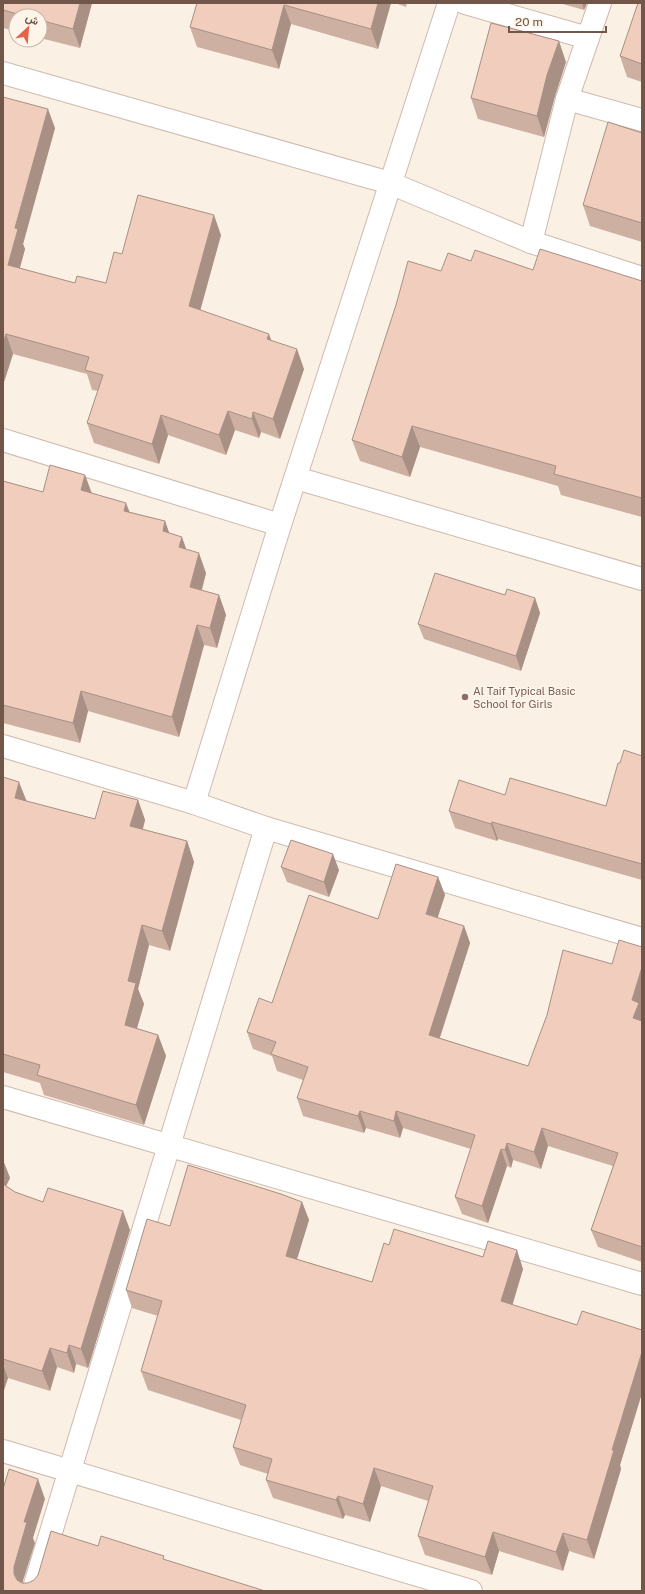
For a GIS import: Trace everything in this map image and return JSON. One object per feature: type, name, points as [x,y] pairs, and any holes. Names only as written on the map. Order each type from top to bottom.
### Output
[{"type":"street","points":[[194,803],[280,525],[449,3]]},
{"type":"street","points":[[465,3],[588,38]]},
{"type":"street","points":[[531,242],[567,100],[600,3]]},
{"type":"street","points":[[3,73],[390,183],[531,242],[642,278]]},
{"type":"street","points":[[567,100],[642,120]]},
{"type":"street","points":[[3,440],[280,525]]},
{"type":"street","points":[[296,478],[642,579]]},
{"type":"street","points":[[3,746],[194,803],[266,828],[642,939]]},
{"type":"street","points":[[33,1591],[266,828]]},
{"type":"street","points":[[3,1097],[642,1284]]},
{"type":"street","points":[[3,1451],[69,1472],[471,1591]]},
{"type":"building","points":[[3,3],[80,3],[73,29],[48,22],[48,8],[8,8],[8,11],[3,10]]},
{"type":"building","points":[[197,3],[378,3],[371,29],[284,5],[272,50],[190,27]]},
{"type":"building","points":[[638,3],[642,3],[642,64],[620,56]]},
{"type":"building","points":[[491,23],[559,41],[547,75],[537,116],[471,98]]},
{"type":"building","points":[[3,97],[48,109],[15,228],[18,229],[8,265],[75,283],[77,276],[106,283],[114,252],[122,254],[138,195],[214,215],[189,306],[269,334],[267,339],[297,349],[273,419],[253,412],[252,419],[228,411],[219,435],[161,415],[152,444],[87,423],[103,375],[85,370],[89,357],[6,334],[3,343]]},
{"type":"building","points":[[608,122],[642,133],[642,223],[583,205]]},
{"type":"building","points":[[540,249],[642,281],[642,498],[554,474],[556,466],[412,426],[402,457],[352,440],[396,305],[408,261],[441,271],[448,253],[471,261],[475,250],[533,270]]},
{"type":"building","points":[[50,465],[85,475],[81,490],[126,503],[124,511],[165,521],[163,531],[182,537],[179,547],[199,553],[190,587],[219,595],[210,628],[197,625],[172,717],[81,691],[73,723],[3,705],[3,481],[43,492]]},
{"type":"building","points":[[435,573],[505,595],[507,589],[535,598],[516,656],[418,624]]},
{"type":"building","points":[[624,750],[642,756],[642,864],[492,822],[491,824],[449,811],[459,780],[505,795],[510,778],[606,806],[618,763],[620,763]]},
{"type":"building","points":[[3,777],[19,782],[15,798],[95,819],[103,791],[138,800],[130,826],[187,841],[162,931],[142,925],[128,981],[136,983],[125,1025],[158,1035],[136,1105],[37,1075],[40,1065],[3,1054]]},
{"type":"building","points":[[291,840],[333,854],[324,882],[281,867]]},
{"type":"building","points":[[396,864],[438,877],[426,914],[464,926],[429,1035],[528,1066],[547,1015],[563,950],[612,964],[619,940],[642,947],[642,967],[632,1000],[639,1003],[633,1018],[642,1021],[642,1247],[591,1230],[618,1153],[542,1128],[534,1152],[507,1143],[505,1150],[501,1149],[482,1206],[455,1197],[475,1135],[396,1111],[394,1121],[360,1111],[358,1116],[297,1098],[308,1067],[271,1054],[276,1042],[247,1032],[259,998],[272,1003],[309,895],[378,919]]},
{"type":"building","points":[[188,1165],[302,1202],[286,1256],[372,1282],[384,1243],[389,1245],[394,1229],[483,1257],[488,1241],[517,1250],[501,1301],[577,1325],[582,1311],[642,1330],[642,1352],[612,1450],[614,1450],[587,1540],[563,1533],[556,1552],[493,1532],[485,1557],[418,1536],[433,1486],[374,1468],[363,1504],[338,1496],[336,1500],[266,1480],[272,1459],[233,1447],[246,1405],[141,1371],[162,1301],[126,1290],[147,1219],[170,1226]]},
{"type":"building","points":[[3,1184],[15,1192],[43,1202],[48,1188],[123,1211],[81,1349],[69,1345],[67,1353],[50,1348],[42,1371],[3,1359]]},
{"type":"building","points":[[9,1469],[38,1479],[24,1522],[27,1522],[14,1567],[14,1574],[17,1580],[22,1583],[28,1583],[34,1580],[38,1575],[51,1531],[98,1546],[101,1536],[164,1556],[163,1559],[265,1591],[3,1591],[3,1489]]},
{"type":"place","name":"Al Taif Typical Basic School for Girls","points":[[465,697]]}]
